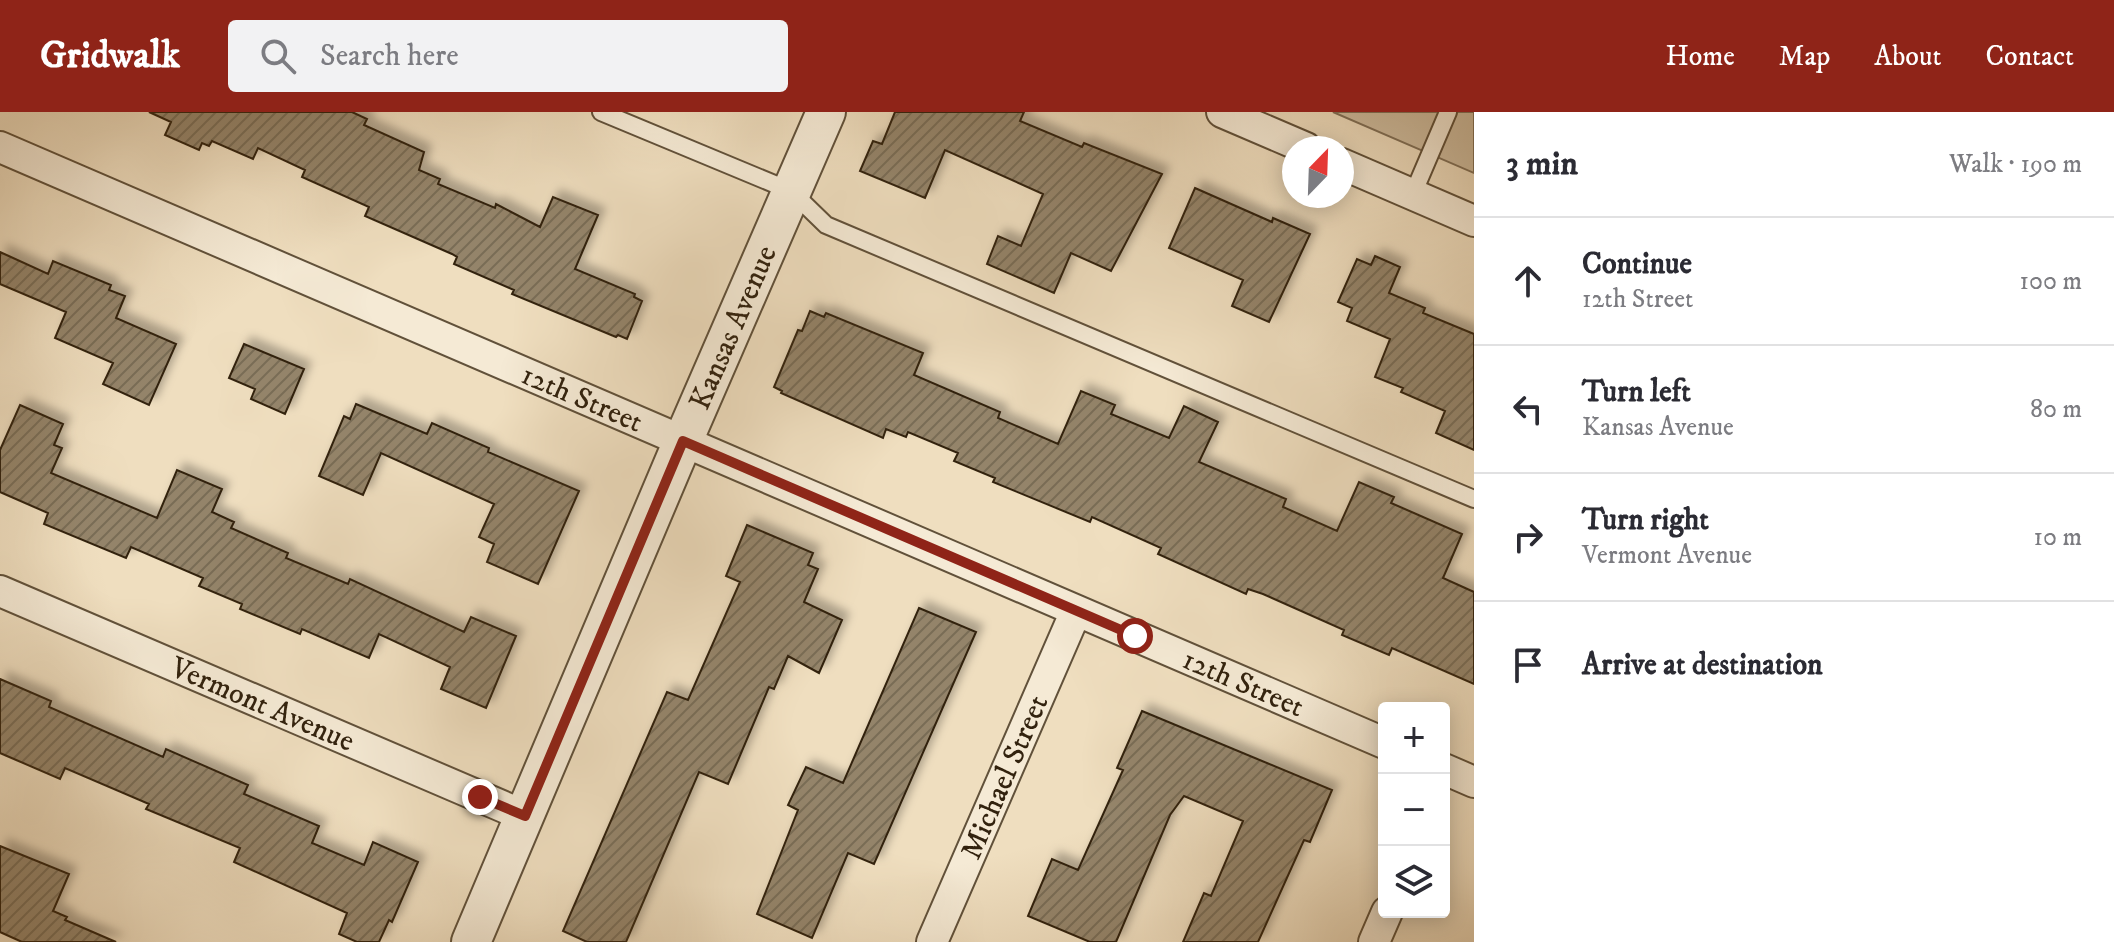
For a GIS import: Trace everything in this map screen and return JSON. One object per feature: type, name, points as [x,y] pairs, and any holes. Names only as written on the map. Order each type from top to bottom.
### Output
[{"type":"street","name":"Kansas Avenue","points":[[471,942],[826,112]]},
{"type":"street","points":[[1222,112],[1282,138]]},
{"type":"street","name":"12th Street","points":[[0,147],[1378,740]]},
{"type":"street","points":[[1354,169],[1474,221]]},
{"type":"street","name":"Vermont Avenue","points":[[0,591],[525,816]]},
{"type":"street","name":"Michael Street","points":[[932,942],[1076,611]]},
{"type":"street","points":[[1374,942],[1384,918]]},
{"type":"lane","points":[[601,112],[791,191],[826,225],[1474,499]]},
{"type":"lane","points":[[1413,194],[1448,112]]},
{"type":"shaded area","points":[[1333,112],[1474,112],[1474,173]]},
{"type":"building","points":[[149,112],[352,112],[367,119],[364,125],[424,152],[419,170],[440,179],[438,184],[495,208],[496,204],[540,227],[553,197],[598,215],[575,269],[635,294],[634,297],[642,301],[627,339],[512,294],[514,290],[454,264],[457,257],[452,254],[365,216],[369,207],[302,177],[305,170],[258,148],[253,159],[212,141],[209,146],[202,143],[199,150],[165,135],[171,122]]},
{"type":"building","points":[[895,112],[1024,112],[1020,121],[1082,147],[1084,143],[1162,174],[1111,271],[1071,253],[1054,293],[987,264],[998,236],[1021,246],[1043,194],[945,150],[925,198],[860,171],[873,141],[882,144]]},
{"type":"building","points":[[1195,188],[1272,222],[1273,218],[1310,234],[1269,322],[1232,306],[1243,280],[1169,248]]},
{"type":"building","points":[[0,252],[48,274],[53,261],[111,285],[109,290],[125,296],[116,318],[176,344],[149,405],[103,384],[113,363],[55,338],[66,312],[0,284]]},
{"type":"building","points":[[1375,256],[1400,267],[1389,293],[1425,308],[1423,313],[1474,334],[1474,450],[1436,433],[1445,411],[1375,377],[1390,339],[1347,321],[1352,308],[1338,302],[1357,259],[1371,265]]},
{"type":"building","points":[[810,311],[824,317],[826,313],[923,353],[914,375],[1000,412],[998,418],[1058,444],[1081,391],[1115,405],[1111,414],[1169,438],[1184,406],[1218,422],[1199,462],[1286,499],[1283,507],[1337,531],[1359,482],[1394,497],[1391,503],[1462,534],[1443,578],[1474,592],[1474,684],[1392,648],[1389,655],[1342,635],[1344,630],[1263,594],[1248,589],[1246,594],[1158,554],[1161,548],[1092,517],[1090,522],[993,482],[995,478],[954,461],[958,453],[908,432],[906,437],[886,429],[883,438],[781,393],[774,387],[798,330],[802,331]]},
{"type":"building","points":[[244,344],[304,369],[285,414],[251,399],[255,389],[229,378]]},
{"type":"building","points":[[356,404],[427,434],[432,423],[489,448],[488,452],[579,491],[538,584],[487,562],[494,544],[479,537],[494,504],[381,453],[363,495],[319,476],[344,416],[350,419]]},
{"type":"building","points":[[20,405],[63,424],[54,445],[62,448],[51,473],[157,518],[177,470],[222,489],[212,512],[234,522],[231,528],[288,553],[286,558],[348,584],[350,579],[464,632],[471,617],[516,636],[486,708],[441,689],[450,667],[379,634],[369,658],[302,629],[300,634],[240,609],[242,604],[199,586],[203,578],[131,547],[126,558],[44,524],[48,513],[0,492],[0,450]]},
{"type":"building","points":[[747,525],[813,553],[808,565],[818,569],[804,602],[842,620],[819,673],[788,656],[774,689],[769,687],[728,784],[699,772],[626,942],[587,942],[563,931],[667,692],[688,700],[740,582],[726,576]]},
{"type":"building","points":[[919,608],[976,632],[874,864],[848,853],[812,938],[757,914],[798,810],[788,805],[806,767],[843,783]]},
{"type":"building","points":[[0,679],[51,701],[49,707],[163,757],[166,749],[248,785],[244,794],[319,826],[312,843],[364,865],[373,842],[418,862],[392,922],[389,920],[379,942],[357,942],[339,934],[347,913],[234,862],[240,848],[146,809],[149,804],[65,768],[60,779],[0,753]]},
{"type":"building","points":[[1142,711],[1332,790],[1310,842],[1304,840],[1258,942],[1183,942],[1204,893],[1211,896],[1243,821],[1184,796],[1170,815],[1116,942],[1090,942],[1028,916],[1052,859],[1078,870],[1123,770],[1117,768]]},
{"type":"building","points":[[0,846],[69,874],[53,911],[67,917],[65,920],[116,942],[22,942],[0,932]]},
{"type":"route","points":[[480,797],[525,816],[683,441],[1135,636]]}]
